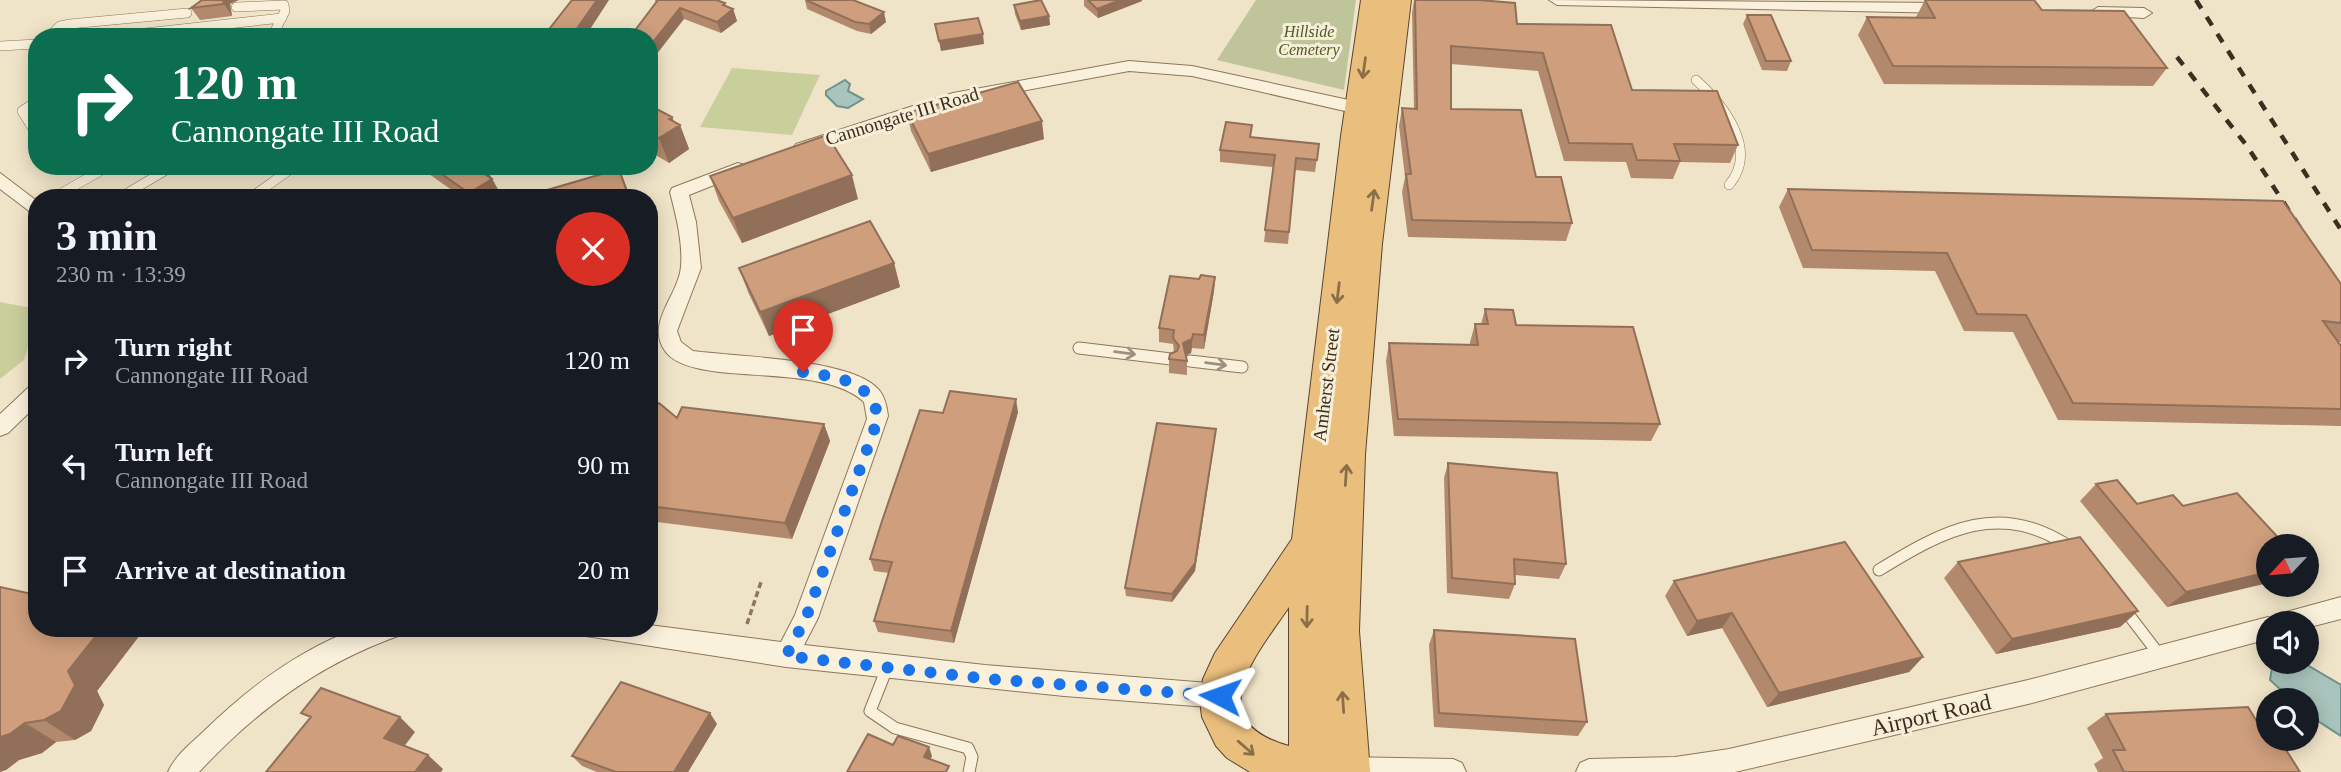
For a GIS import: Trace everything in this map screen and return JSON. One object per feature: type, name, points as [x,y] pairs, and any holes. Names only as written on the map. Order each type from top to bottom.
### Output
[{"type":"highway","name":"Amherst Street","points":[[1329,771],[1306,657],[1310,543],[1358,108],[1374,0]]},
{"type":"highway","name":"Amherst Street","points":[[1329,771],[1340,631],[1347,468],[1367,244],[1387,68],[1398,0]]},
{"type":"highway","points":[[1310,543],[1232,660],[1226,671],[1220,696],[1230,730],[1245,749],[1267,762],[1329,771]]},
{"type":"street","points":[[1557,0],[1834,3],[1970,9]]},
{"type":"street","points":[[2077,11],[2144,13]]},
{"type":"street","name":"Cannongate III Road","points":[[785,153],[953,98],[1119,67],[1192,71],[1358,108]]},
{"type":"street","points":[[759,162],[679,192],[689,231],[691,268],[667,331],[668,341],[676,352],[689,358],[845,380],[869,393],[876,405],[878,419],[806,618],[786,656]]},
{"type":"street","points":[[0,179],[28,202]]},
{"type":"street","points":[[0,428],[28,401]]},
{"type":"street","points":[[2319,614],[2341,608]]},
{"type":"street","name":"Airport Road","points":[[1589,772],[1675,770],[1729,761],[1894,724],[2256,631]]},
{"type":"street","points":[[181,772],[230,721],[267,689],[339,647],[365,637]]},
{"type":"street","points":[[656,637],[786,656],[989,679],[1220,696]]},
{"type":"street","points":[[1329,771],[1453,772]]},
{"type":"lane","points":[[236,7],[279,3],[284,5],[277,28]]},
{"type":"lane","points":[[58,28],[71,24],[191,12],[180,28]]},
{"type":"lane","points":[[189,28],[282,18]]},
{"type":"lane","points":[[229,28],[231,24]]},
{"type":"lane","points":[[0,46],[28,44]]},
{"type":"lane","points":[[1696,80],[1711,91],[1726,111],[1740,146],[1742,167],[1738,179],[1729,185]]},
{"type":"lane","points":[[28,107],[22,111],[28,121]]},
{"type":"lane","points":[[69,189],[93,175]]},
{"type":"lane","points":[[134,189],[158,175]]},
{"type":"lane","points":[[263,189],[282,175]]},
{"type":"lane","points":[[1079,348],[1171,359]]},
{"type":"lane","points":[[1190,360],[1242,367]]},
{"type":"lane","points":[[1880,570],[1933,537],[1975,524],[2031,523],[2060,537],[2086,560]]},
{"type":"lane","points":[[2111,592],[2161,657]]},
{"type":"lane","points":[[887,668],[870,711],[895,728],[968,748],[972,757],[969,772]]},
{"type":"path","points":[[747,624],[762,579]]},
{"type":"green space","name":"Hillside Cemetery","points":[[1256,0],[1356,0],[1344,90],[1217,60]]},
{"type":"green space","points":[[732,68],[820,75],[792,135],[700,127]]},
{"type":"green space","points":[[0,302],[28,307],[28,348],[24,360],[0,379]]},
{"type":"water","points":[[845,80],[850,84],[848,91],[863,99],[848,108],[837,106],[826,95],[826,91]]},
{"type":"water","points":[[2319,672],[2341,685],[2341,736],[2319,722],[2319,688],[2279,688],[2270,680],[2271,674]]},
{"type":"building","points":[[202,0],[223,0],[224,4],[191,8]]},
{"type":"building","points":[[572,0],[597,0],[577,28],[550,28]]},
{"type":"building","points":[[658,0],[716,0],[733,9],[717,22],[680,8],[658,36],[658,28],[637,28]]},
{"type":"building","points":[[806,0],[853,0],[884,12],[869,24],[855,22]]},
{"type":"building","points":[[1041,0],[1049,16],[1020,21],[1014,5]]},
{"type":"building","points":[[1088,0],[1120,0],[1097,9]]},
{"type":"building","points":[[1415,0],[1515,3],[1517,24],[1611,25],[1632,90],[1717,91],[1738,145],[1674,144],[1680,161],[1637,160],[1632,144],[1569,143],[1543,53],[1451,46],[1451,109],[1521,110],[1536,177],[1561,177],[1572,223],[1412,220],[1406,174],[1411,174],[1402,108],[1417,109]]},
{"type":"building","points":[[1925,0],[2034,0],[2042,10],[2124,11],[2167,68],[1893,66],[1867,17],[1935,18]]},
{"type":"building","points":[[1747,15],[1771,15],[1791,61],[1766,61]]},
{"type":"building","points":[[978,18],[983,34],[939,41],[935,24]]},
{"type":"building","points":[[1018,82],[1042,121],[928,154],[907,113]]},
{"type":"building","points":[[658,110],[680,125],[658,138]]},
{"type":"building","points":[[1226,122],[1252,125],[1250,137],[1319,144],[1317,160],[1296,158],[1289,232],[1265,230],[1275,155],[1220,150]]},
{"type":"building","points":[[827,135],[852,175],[733,218],[710,176]]},
{"type":"building","points":[[443,175],[486,175],[492,179],[476,189],[463,189]]},
{"type":"building","points":[[598,175],[621,175],[626,189],[550,189]]},
{"type":"building","points":[[1788,189],[2283,201],[2341,284],[2341,323],[2323,321],[2341,346],[2341,409],[2073,403],[2026,315],[1977,314],[1947,253],[1812,250]]},
{"type":"building","points":[[870,221],[894,263],[760,312],[739,268]]},
{"type":"building","points":[[1201,275],[1215,277],[1204,335],[1193,334],[1192,339],[1183,343],[1187,361],[1169,359],[1170,354],[1177,351],[1179,346],[1173,338],[1174,330],[1159,328],[1170,276],[1199,279]]},
{"type":"building","points":[[1485,309],[1513,310],[1516,325],[1633,327],[1660,424],[1398,419],[1389,343],[1478,345],[1475,324],[1488,324]]},
{"type":"building","points":[[950,391],[1016,399],[951,631],[874,621],[892,562],[870,559],[882,521],[920,410],[943,413]]},
{"type":"building","points":[[658,404],[677,418],[682,407],[824,424],[785,523],[658,507]]},
{"type":"building","points":[[1157,423],[1216,429],[1195,563],[1172,594],[1125,588]]},
{"type":"building","points":[[1448,463],[1557,473],[1566,564],[1514,559],[1515,584],[1452,578]]},
{"type":"building","points":[[2117,480],[2137,504],[2173,495],[2183,506],[2237,493],[2275,534],[2256,534],[2256,575],[2186,592],[2096,484]]},
{"type":"building","points":[[2080,537],[2138,611],[2012,639],[1958,562]]},
{"type":"building","points":[[1845,542],[1923,657],[1779,693],[1732,613],[1697,621],[1674,581]]},
{"type":"building","points":[[0,587],[28,593],[28,637],[95,637],[68,671],[75,685],[61,711],[44,720],[25,723],[10,734],[0,737]]},
{"type":"building","points":[[1434,630],[1575,639],[1587,722],[1439,713]]},
{"type":"building","points":[[621,682],[710,713],[674,772],[616,772],[572,756]]},
{"type":"building","points":[[321,688],[400,717],[384,738],[428,755],[415,772],[266,772],[311,717],[301,713]]},
{"type":"building","points":[[2248,707],[2256,720],[2256,751],[2287,751],[2300,772],[2124,772],[2113,750],[2125,750],[2106,714]]},
{"type":"building","points":[[868,734],[893,745],[898,736],[929,747],[924,757],[949,766],[946,772],[847,772]]},
{"type":"railway","points":[[2196,0],[2341,230]]},
{"type":"railway","points":[[2177,57],[2247,146],[2308,240]]},
{"type":"route","points":[[803,372],[845,380],[869,393],[876,405],[878,419],[875,434],[806,618],[786,656],[989,679],[1220,696]]}]
